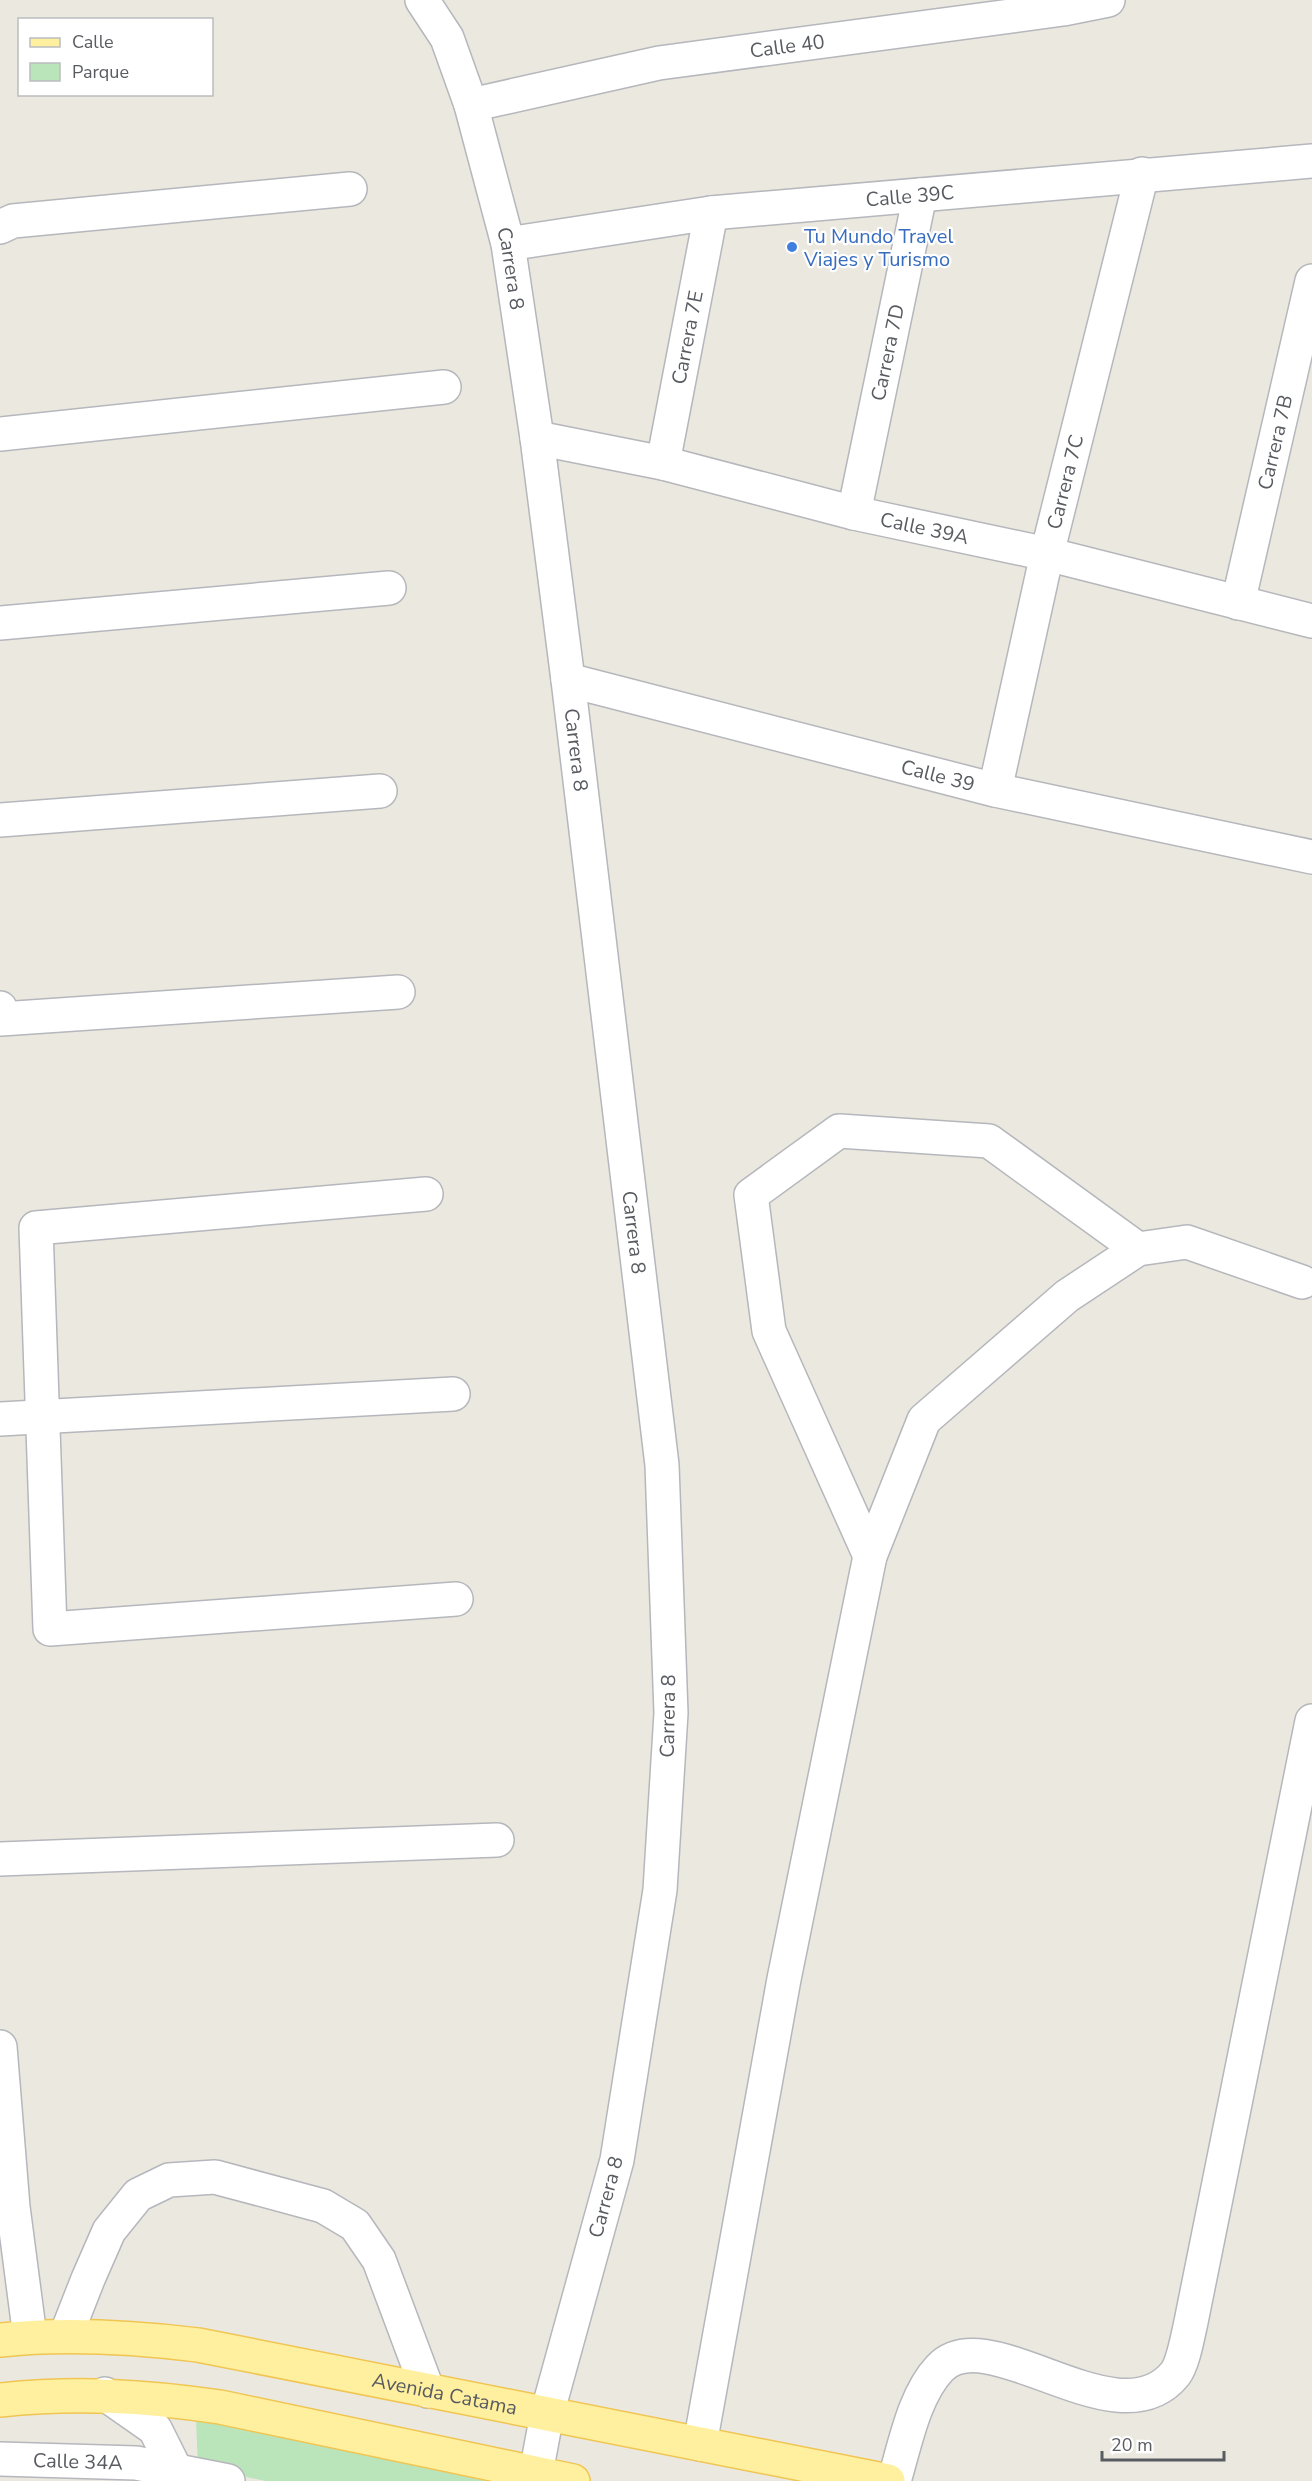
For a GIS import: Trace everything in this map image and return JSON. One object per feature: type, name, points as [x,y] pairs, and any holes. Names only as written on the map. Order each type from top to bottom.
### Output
[{"type":"main road","name":"Avenida Catama","points":[[15,2338],[66,2335],[142,2338],[198,2345],[888,2481]]},
{"type":"main road","points":[[0,2400],[105,2394],[163,2398],[220,2407],[573,2481]]},
{"type":"street","name":"Carrera 8","points":[[422,0],[447,38],[471,105],[508,244],[537,438],[568,680],[662,1465],[671,1713],[660,1890],[617,2160],[547,2414],[536,2473]]},
{"type":"street","name":"Calle 40","points":[[471,105],[659,63],[1108,0]]},
{"type":"street","name":"Calle 39C","points":[[508,244],[711,213],[1312,160]]},
{"type":"street","name":"Carrera 7C","points":[[995,790],[1047,554],[1142,174]]},
{"type":"street","points":[[0,227],[13,221],[350,189]]},
{"type":"street","name":"Carrera 7D","points":[[854,513],[920,195]]},
{"type":"street","name":"Carrera 7E","points":[[663,464],[711,213]]},
{"type":"street","name":"Carrera 7B","points":[[1238,603],[1312,280]]},
{"type":"street","points":[[0,434],[444,387]]},
{"type":"street","name":"Calle 39A","points":[[537,438],[663,464],[854,513],[1047,554],[1312,621]]},
{"type":"street","points":[[0,623],[389,588]]},
{"type":"street","name":"Calle 39","points":[[568,680],[995,790],[1312,857]]},
{"type":"street","points":[[0,820],[380,791]]},
{"type":"street","points":[[0,1008],[1,1019],[398,992]]},
{"type":"street","points":[[870,1556],[770,1331],[751,1195],[839,1131],[989,1140],[1138,1249]]},
{"type":"street","points":[[426,1194],[36,1228],[51,1629],[456,1599]]},
{"type":"street","points":[[700,2444],[784,1979],[870,1556],[924,1420],[1067,1296],[1138,1249],[1187,1242],[1302,1282]]},
{"type":"street","points":[[0,1419],[453,1394]]},
{"type":"street","points":[[894,2481],[923,2388],[941,2366],[962,2355],[987,2357],[1119,2397],[1143,2394],[1159,2388],[1176,2372],[1191,2322],[1312,1721]]},
{"type":"street","points":[[0,1859],[497,1840]]},
{"type":"street","points":[[0,2047],[15,2338]]},
{"type":"street","points":[[66,2335],[109,2231],[138,2195],[170,2180],[215,2177],[323,2206],[355,2224],[379,2260],[428,2391]]},
{"type":"street","points":[[105,2394],[155,2429],[178,2476]]},
{"type":"street","name":"Calle 34A","points":[[0,2459],[136,2463],[178,2476],[228,2481]]},
{"type":"green space","points":[[196,2419],[487,2481],[266,2481],[198,2467]]},
{"type":"place","name":"Tu Mundo Travel Viajes y Turismo","points":[[792,247]]}]
